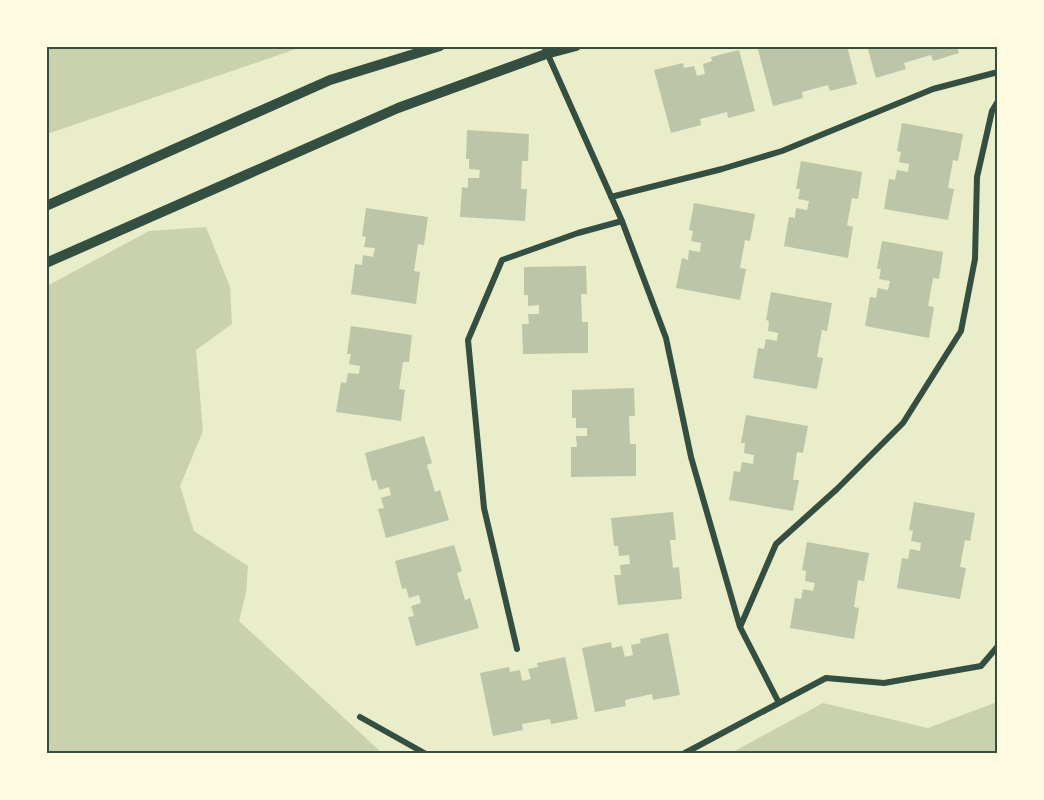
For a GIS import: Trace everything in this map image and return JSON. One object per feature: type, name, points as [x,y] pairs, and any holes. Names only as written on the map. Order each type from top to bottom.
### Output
[{"type":"street","points":[[46,206],[330,80],[440,46]]},
{"type":"street","points":[[46,262],[398,108],[545,50],[576,46]]},
{"type":"street","points":[[545,50],[622,221],[666,338],[692,457],[740,627],[779,703]]},
{"type":"street","points":[[611,197],[722,170],[782,151],[933,88],[998,72]]},
{"type":"street","points":[[740,627],[776,544],[837,489],[903,423],[961,331],[975,259],[977,177],[992,111],[998,101]]},
{"type":"street","points":[[517,649],[484,508],[468,340],[502,260],[578,233],[622,221]]},
{"type":"street","points":[[683,753],[826,678],[884,683],[981,666],[998,646]]},
{"type":"street","points":[[360,717],[426,753]]},
{"type":"green space","points":[[47,46],[302,47],[47,134]]},
{"type":"green space","points":[[206,227],[230,287],[232,324],[196,350],[203,431],[180,486],[194,531],[248,566],[246,593],[239,621],[382,753],[47,753],[47,286],[149,231]]},
{"type":"green space","points":[[997,702],[997,753],[731,753],[823,703],[928,728]]},
{"type":"building","points":[[757,46],[798,46],[799,49],[807,46],[847,46],[857,84],[830,91],[828,85],[802,92],[803,98],[773,106]]},
{"type":"building","points":[[867,46],[957,46],[959,53],[933,61],[931,55],[904,63],[906,69],[876,78]]},
{"type":"building","points":[[739,50],[755,111],[728,118],[727,112],[700,119],[701,125],[671,133],[654,70],[683,63],[684,68],[694,66],[697,76],[705,74],[703,64],[712,61],[711,57]]},
{"type":"building","points":[[902,123],[963,134],[958,161],[953,160],[948,188],[954,189],[948,220],[884,209],[889,179],[895,180],[897,170],[908,172],[909,164],[899,162],[901,152],[897,151]]},
{"type":"building","points":[[467,130],[529,134],[528,161],[522,161],[521,189],[527,189],[525,221],[460,217],[462,187],[468,188],[468,178],[479,178],[480,170],[469,169],[469,159],[466,159]]},
{"type":"building","points":[[801,161],[862,172],[858,199],[852,198],[847,225],[853,227],[848,258],[784,246],[789,217],[795,218],[796,208],[807,210],[809,201],[798,199],[800,189],[796,189]]},
{"type":"building","points":[[694,203],[755,214],[750,241],[745,240],[740,268],[746,269],[740,300],[676,288],[682,258],[688,260],[689,250],[700,252],[701,243],[691,241],[693,231],[689,230]]},
{"type":"building","points":[[366,208],[428,217],[424,245],[418,244],[414,271],[420,272],[416,304],[351,294],[355,264],[362,265],[363,255],[373,257],[375,248],[364,247],[366,237],[362,236]]},
{"type":"building","points":[[882,241],[943,252],[939,279],[933,278],[928,306],[934,307],[929,338],[865,326],[870,297],[876,298],[878,288],[888,290],[890,281],[879,279],[881,269],[877,269]]},
{"type":"building","points":[[586,266],[587,294],[581,294],[582,322],[588,322],[588,353],[523,354],[522,324],[529,324],[528,314],[539,314],[539,305],[528,306],[528,295],[524,295],[524,267]]},
{"type":"building","points":[[771,292],[832,303],[827,331],[822,330],[817,357],[823,358],[817,389],[753,378],[758,348],[764,349],[766,339],[777,341],[778,333],[768,331],[769,321],[766,320]]},
{"type":"building","points":[[351,326],[412,335],[409,362],[403,362],[399,389],[405,390],[401,421],[336,412],[341,382],[346,383],[348,373],[359,374],[360,366],[349,364],[351,354],[347,354]]},
{"type":"building","points":[[634,388],[635,416],[629,416],[630,444],[636,444],[636,476],[571,477],[571,447],[577,447],[576,436],[587,436],[587,428],[576,428],[576,418],[572,418],[572,390]]},
{"type":"building","points":[[746,415],[808,426],[803,453],[797,452],[793,480],[799,480],[793,511],[729,500],[734,471],[740,472],[742,462],[753,464],[754,455],[744,453],[745,443],[741,443]]},
{"type":"building","points":[[424,436],[432,463],[427,465],[435,492],[440,490],[449,520],[386,538],[378,509],[384,508],[381,498],[391,495],[389,487],[379,490],[376,480],[372,481],[365,453]]},
{"type":"building","points":[[914,502],[975,513],[970,541],[965,540],[960,567],[966,568],[960,599],[897,588],[902,558],[908,559],[910,549],[920,551],[921,543],[911,541],[913,531],[909,530]]},
{"type":"building","points":[[673,512],[676,540],[670,540],[673,568],[679,567],[682,599],[618,605],[614,575],[621,575],[620,565],[630,564],[629,555],[619,556],[618,546],[614,546],[611,518]]},
{"type":"building","points":[[807,542],[869,553],[864,581],[858,580],[854,607],[859,608],[854,639],[790,628],[795,598],[801,599],[803,589],[813,591],[815,583],[805,581],[806,571],[802,570]]},
{"type":"building","points":[[454,545],[462,571],[457,573],[465,600],[470,598],[479,628],[416,646],[408,617],[414,616],[411,606],[421,603],[419,595],[409,598],[406,588],[402,589],[395,561]]},
{"type":"building","points":[[668,633],[680,695],[653,700],[652,694],[625,700],[626,706],[595,712],[582,648],[611,642],[612,648],[622,646],[625,657],[633,655],[631,645],[641,643],[640,639]]},
{"type":"building","points":[[565,657],[578,719],[551,724],[550,719],[522,724],[523,730],[493,736],[480,673],[509,667],[510,672],[520,670],[522,681],[531,679],[528,669],[538,667],[537,663]]}]
